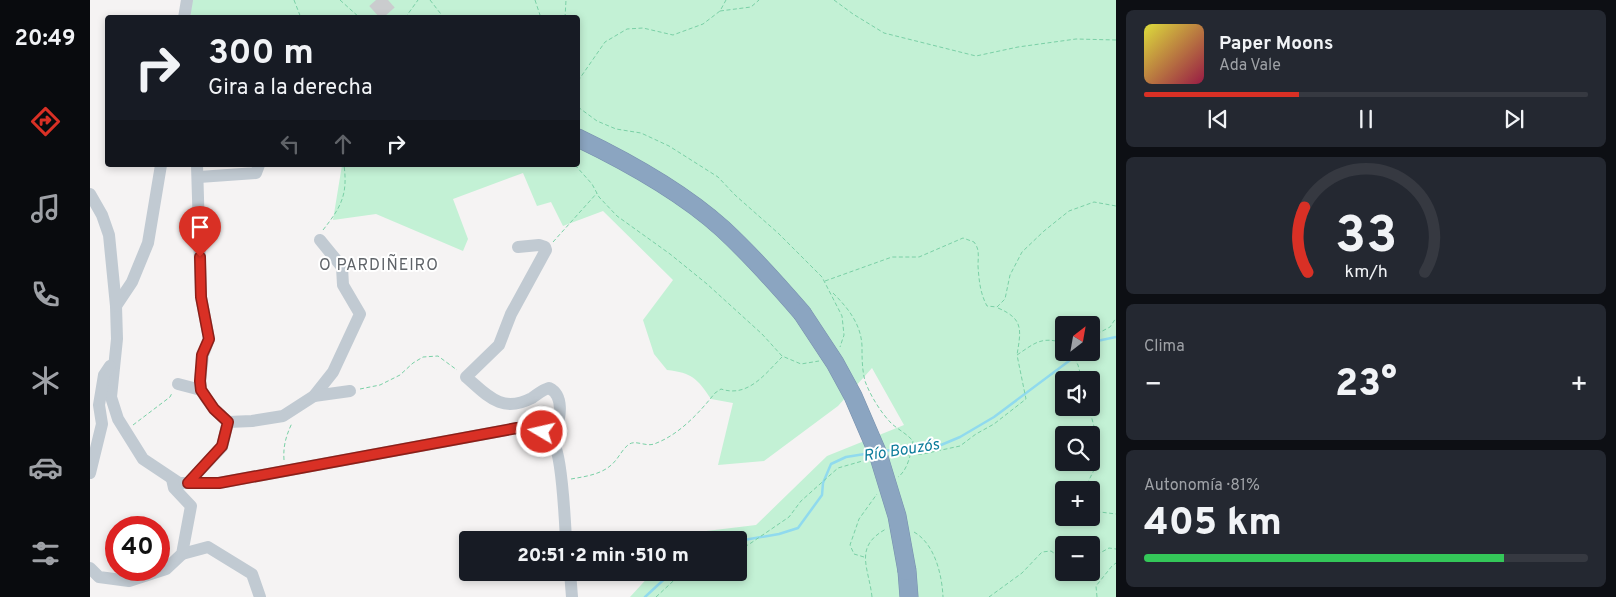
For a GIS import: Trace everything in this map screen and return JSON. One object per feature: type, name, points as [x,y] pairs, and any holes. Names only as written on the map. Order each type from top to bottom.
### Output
[{"type":"highway","points":[[580,139],[645,174],[684,199],[722,228],[764,268],[802,313],[840,371],[878,454],[897,516],[907,571],[909,597]]},
{"type":"street","points":[[184,15],[186,0]]},
{"type":"street","points":[[116,306],[132,282],[148,242],[161,167]]},
{"type":"street","points":[[258,167],[256,173],[198,171],[201,297],[209,339],[202,355],[201,390],[214,409],[228,422],[252,421],[282,416],[314,396],[333,372],[360,314],[342,285],[342,267],[320,240]]},
{"type":"street","points":[[90,194],[102,215],[109,235],[116,306],[117,339],[111,397],[118,419],[143,459],[179,483],[219,483],[517,428],[534,429],[542,432],[554,443],[558,451],[565,531]]},
{"type":"street","points":[[518,247],[539,245],[545,247],[546,250],[512,314],[499,345],[466,377],[489,397],[503,405],[522,402],[549,388],[554,390],[558,397],[560,408],[554,443]]},
{"type":"street","points":[[90,472],[102,424],[99,405],[104,375],[114,361]]},
{"type":"street","points":[[178,384],[201,390]]},
{"type":"street","points":[[314,396],[350,391]]},
{"type":"street","points":[[188,483],[222,446],[228,422]]},
{"type":"street","points":[[172,479],[174,488],[191,506],[182,554]]},
{"type":"street","points":[[90,568],[99,577],[129,581],[166,569],[182,554],[208,546],[252,574],[260,597]]},
{"type":"street","points":[[571,581],[572,597]]},
{"type":"path","points":[[294,0],[300,15]]},
{"type":"path","points":[[340,0],[357,15]]},
{"type":"path","points":[[408,15],[418,0]]},
{"type":"path","points":[[430,0],[442,15]]},
{"type":"path","points":[[535,0],[540,15]]},
{"type":"path","points":[[565,15],[566,0]]},
{"type":"path","points":[[580,78],[605,42],[627,29],[644,28],[673,35],[703,24],[720,11],[726,0]]},
{"type":"path","points":[[720,11],[751,7],[759,0]]},
{"type":"path","points":[[834,0],[884,34],[976,56],[1018,47],[1066,41],[1116,40]]},
{"type":"path","points":[[320,240],[318,235],[324,229],[344,197],[346,177],[344,167]]},
{"type":"path","points":[[546,250],[597,193]]},
{"type":"path","points":[[997,307],[1005,299],[1010,275],[1022,252],[1044,232],[1069,211],[1094,202],[1116,206]]},
{"type":"path","points":[[825,281],[892,257],[919,257],[963,238],[974,242],[979,250],[979,281],[982,296],[987,306],[997,307],[1011,313],[1019,325],[1020,337],[1017,355],[1026,399],[994,424],[960,446],[944,450],[890,456]]},
{"type":"path","points":[[831,291],[847,307],[858,325],[866,382],[886,418],[913,441],[911,454],[902,474],[894,480]]},
{"type":"path","points":[[1100,332],[1110,327],[1116,318]]},
{"type":"path","points":[[1017,355],[1034,344],[1050,339],[1055,340]]},
{"type":"path","points":[[350,391],[380,385],[400,375],[423,356],[438,356],[466,377]]},
{"type":"path","points":[[561,481],[603,472],[633,442],[652,445],[664,439],[686,424],[721,389],[730,392],[744,390],[755,384],[782,356]]},
{"type":"path","points":[[125,431],[170,397],[178,384]]},
{"type":"path","points":[[284,461],[283,450],[286,437],[301,404]]},
{"type":"path","points":[[1089,481],[1098,464],[1098,441],[1092,416]]},
{"type":"path","points":[[747,545],[789,517],[801,501],[838,468],[871,458]]},
{"type":"path","points":[[864,557],[854,554],[850,545],[859,519],[878,492]]},
{"type":"path","points":[[1100,511],[1116,514]]},
{"type":"path","points":[[1100,553],[1109,548],[1116,550]]},
{"type":"path","points":[[989,597],[1022,573],[1042,552],[1051,551],[1055,554]]},
{"type":"path","points":[[1097,597],[1096,586],[1116,563]]},
{"type":"path","points":[[656,597],[673,581]]},
{"type":"green space","points":[[192,0],[1116,0],[1116,597],[630,597],[645,581],[747,581],[747,531],[706,531],[756,525],[827,456],[904,425],[872,368],[838,406],[764,461],[718,465],[733,403],[711,399],[698,381],[688,375],[667,370],[654,354],[643,320],[673,280],[603,211],[563,226],[551,202],[537,206],[523,173],[453,199],[468,239],[463,251],[376,214],[333,220],[342,167],[580,167],[580,15],[190,15]]},
{"type":"waterway","name":"Río Bouzós","points":[[1100,340],[1116,337]]},
{"type":"waterway","name":"Río Bouzós","points":[[883,451],[941,445],[960,437],[994,417],[1069,361]]},
{"type":"waterway","name":"Río Bouzós","points":[[747,539],[779,534],[798,528],[822,495],[823,483],[831,464],[846,457],[871,453]]},
{"type":"waterway","name":"Río Bouzós","points":[[645,597],[662,581]]},
{"type":"tunnel","points":[[376,0],[389,15]]},
{"type":"district","name":"O PARDIÑEIRO","points":[[379,264]]},
{"type":"route","points":[[200,257],[201,297],[209,339],[202,355],[201,390],[214,409],[228,422],[222,446],[188,483],[219,483],[517,428],[526,427],[542,432]]}]
